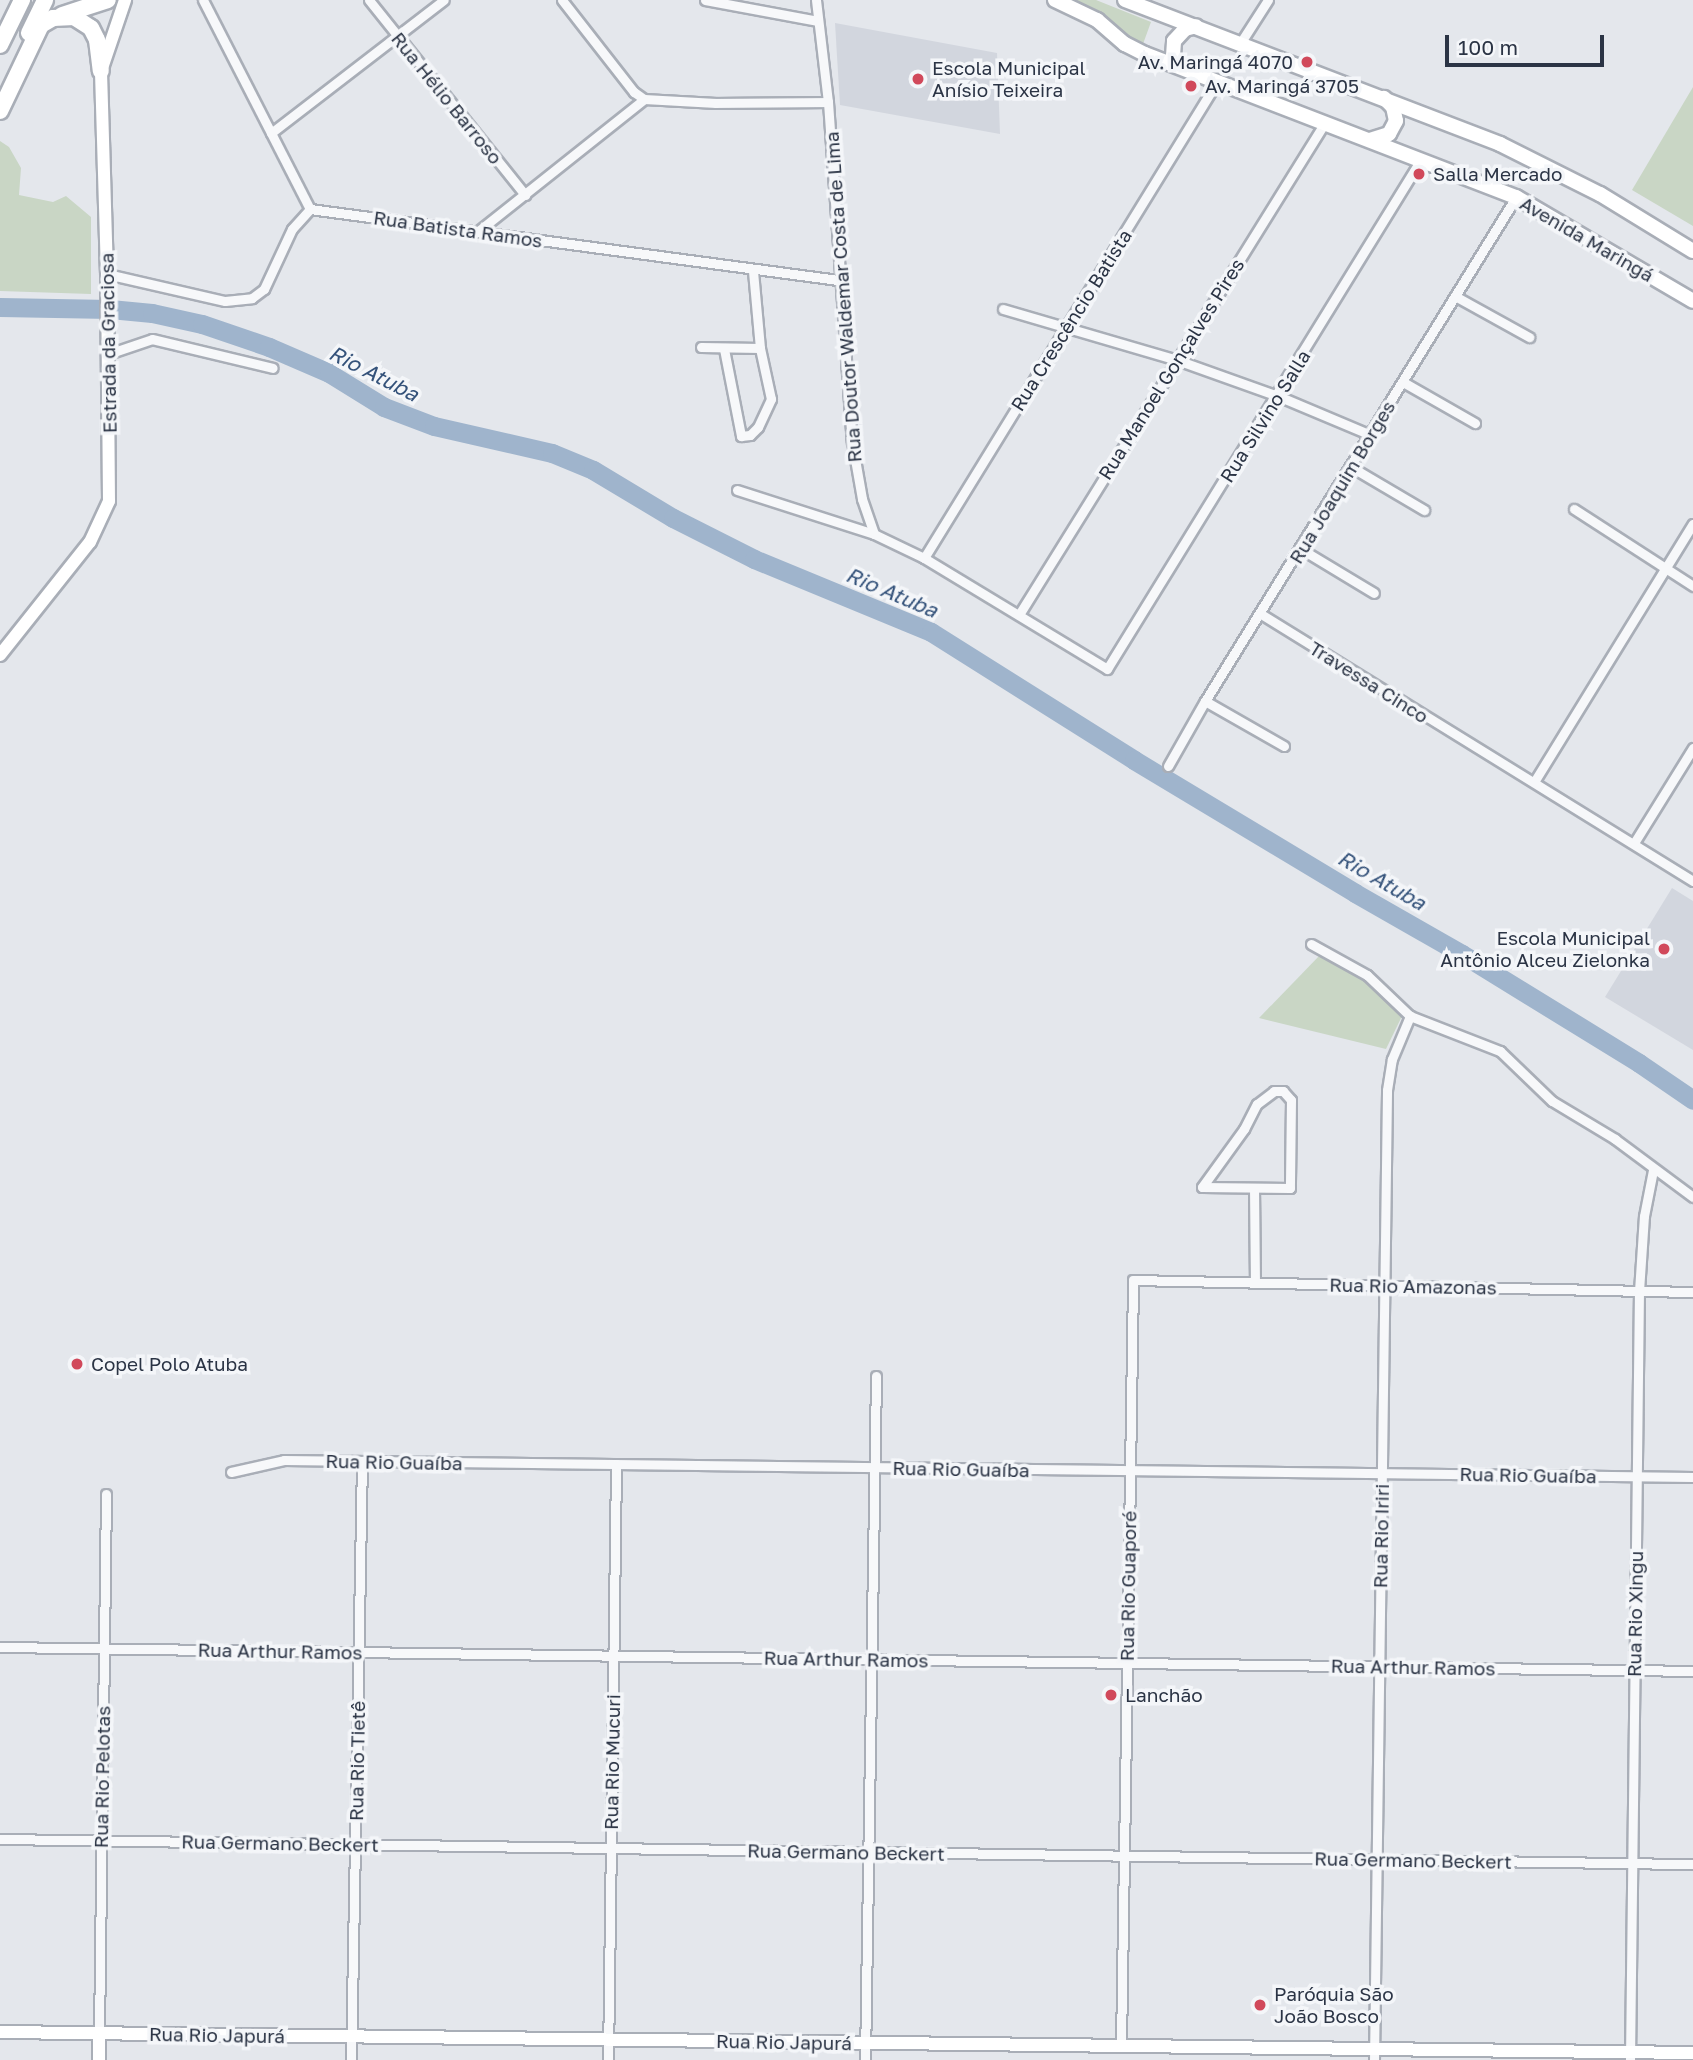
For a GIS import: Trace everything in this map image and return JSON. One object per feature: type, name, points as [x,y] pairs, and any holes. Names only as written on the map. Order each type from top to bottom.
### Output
[{"type":"highway","points":[[0,24],[12,0]]},
{"type":"highway","points":[[0,45],[22,0]]},
{"type":"highway","points":[[0,92],[45,0]]},
{"type":"highway","points":[[0,111],[41,25],[108,0]]},
{"type":"highway","points":[[60,16],[80,19],[91,28],[97,40],[102,71]]},
{"type":"main road","name":"Avenida Maringá","points":[[1055,0],[1097,20],[1125,44],[1516,197],[1693,301]]},
{"type":"main road","points":[[1125,0],[1147,4],[1196,26],[1500,144],[1552,169],[1693,251]]},
{"type":"main road","points":[[1178,66],[1173,56],[1174,41],[1185,29],[1196,26]]},
{"type":"main road","points":[[1368,140],[1383,138],[1393,128],[1396,113],[1383,97]]},
{"type":"street","name":"Estrada da Graciosa","points":[[0,654],[85,550],[106,512],[110,492],[102,71],[125,0]]},
{"type":"street","points":[[107,274],[225,301],[252,298],[264,289],[292,229],[310,209],[203,0]]},
{"type":"street","name":"Rua Hélio Barroso","points":[[369,0],[525,195]]},
{"type":"street","points":[[271,133],[444,0]]},
{"type":"street","points":[[562,0],[634,92],[644,99],[716,103],[828,102]]},
{"type":"street","points":[[705,0],[818,22]]},
{"type":"street","name":"Rua Doutor Waldemar Costa de Lima","points":[[816,0],[828,102],[838,280],[852,442],[862,499],[874,534]]},
{"type":"street","points":[[1241,42],[1268,0]]},
{"type":"street","name":"Rua Crescêncio Batista","points":[[924,558],[1217,82]]},
{"type":"street","points":[[477,232],[644,99]]},
{"type":"street","name":"Rua Manoel Gonçalves Pires","points":[[1020,613],[1324,124]]},
{"type":"street","name":"Rua Silvino Salla","points":[[1020,613],[1107,669],[1278,396],[1420,161]]},
{"type":"street","name":"Rua Joaquim Borges","points":[[1168,766],[1205,701],[1516,197]]},
{"type":"street","name":"Rua Batista Ramos","points":[[310,209],[753,271],[838,280]]},
{"type":"street","points":[[724,349],[741,436],[750,435],[758,428],[771,399],[761,348],[753,271]]},
{"type":"street","points":[[1455,296],[1529,337]]},
{"type":"street","points":[[1003,309],[1177,360],[1278,396],[1371,435]]},
{"type":"street","points":[[108,354],[152,339],[274,368]]},
{"type":"street","points":[[701,347],[761,348]]},
{"type":"street","points":[[1403,382],[1475,423]]},
{"type":"street","points":[[1351,467],[1424,510]]},
{"type":"street","points":[[737,490],[874,534],[924,558],[1020,613]]},
{"type":"street","points":[[1574,509],[1693,586]]},
{"type":"street","points":[[1534,782],[1693,524]]},
{"type":"street","points":[[1301,549],[1374,593]]},
{"type":"street","name":"Travessa Cinco","points":[[1261,614],[1693,881]]},
{"type":"street","points":[[1205,701],[1284,746]]},
{"type":"street","points":[[1634,844],[1693,748]]},
{"type":"street","points":[[1311,944],[1367,975],[1410,1016],[1500,1051],[1552,1101],[1615,1139],[1653,1170],[1693,1197]]},
{"type":"street","name":"Rua Rio Iriri","points":[[1374,2055],[1389,1075],[1398,1040],[1410,1016]]},
{"type":"street","points":[[1274,1091],[1283,1091],[1291,1100],[1290,1188],[1254,1188],[1202,1187],[1237,1140],[1257,1104],[1274,1091]]},
{"type":"street","name":"Rua Rio Xingu","points":[[1630,2056],[1639,1291],[1644,1216],[1653,1170]]},
{"type":"street","points":[[1254,1188],[1255,1283]]},
{"type":"street","name":"Rua Rio Amazonas","points":[[1133,1280],[1693,1292]]},
{"type":"street","name":"Rua Rio Guaporé","points":[[1121,2060],[1133,1280]]},
{"type":"street","points":[[865,2060],[876,1376]]},
{"type":"street","name":"Rua Rio Guaíba","points":[[231,1472],[284,1460],[1693,1477]]},
{"type":"street","name":"Rua Rio Tietê","points":[[351,2060],[362,1461]]},
{"type":"street","name":"Rua Rio Mucuri","points":[[608,2060],[616,1464]]},
{"type":"street","name":"Rua Rio Pelotas","points":[[99,2060],[106,1494]]},
{"type":"street","name":"Rua Arthur Ramos","points":[[0,1647],[1693,1671]]},
{"type":"street","name":"Rua Germano Beckert","points":[[0,1839],[1693,1864]]},
{"type":"street","name":"Rua Rio Japurá","points":[[0,2032],[1121,2046],[1374,2055],[1630,2056],[1693,2053]]},
{"type":"shaded area","name":"Escola Municipal Anísio Teixeira","points":[[835,23],[997,53],[1000,134],[840,105]]},
{"type":"shaded area","name":"Escola Municipal Antônio Alceu Zielonka","points":[[1672,888],[1693,901],[1693,1050],[1605,997]]},
{"type":"green space","points":[[1071,0],[1096,0],[1151,22],[1143,44],[1127,38],[1100,15]]},
{"type":"green space","points":[[1693,87],[1693,226],[1632,190]]},
{"type":"green space","points":[[0,141],[9,147],[21,168],[19,195],[53,202],[66,196],[91,217],[91,294],[0,291]]},
{"type":"green space","points":[[1321,954],[1354,972],[1403,1014],[1386,1049],[1259,1018]]},
{"type":"waterway","name":"Rio Atuba","points":[[0,307],[110,309],[152,313],[202,324],[269,347],[329,373],[384,407],[434,426],[552,453],[593,470],[673,518],[754,559],[931,632],[1134,760],[1462,954],[1639,1063],[1693,1100]]},
{"type":"place","name":"Av. Maringá 4070","points":[[1307,62]]},
{"type":"place","name":"Escola Municipal Anísio Teixeira","points":[[918,79]]},
{"type":"place","name":"Av. Maringá 3705","points":[[1191,86]]},
{"type":"place","name":"Salla Mercado","points":[[1419,174]]},
{"type":"place","name":"Escola Municipal Antônio Alceu Zielonka","points":[[1664,949]]},
{"type":"place","name":"Copel Polo Atuba","points":[[77,1364]]},
{"type":"place","name":"Lanchão","points":[[1111,1695]]},
{"type":"place","name":"Paróquia São João Bosco","points":[[1260,2005]]}]
